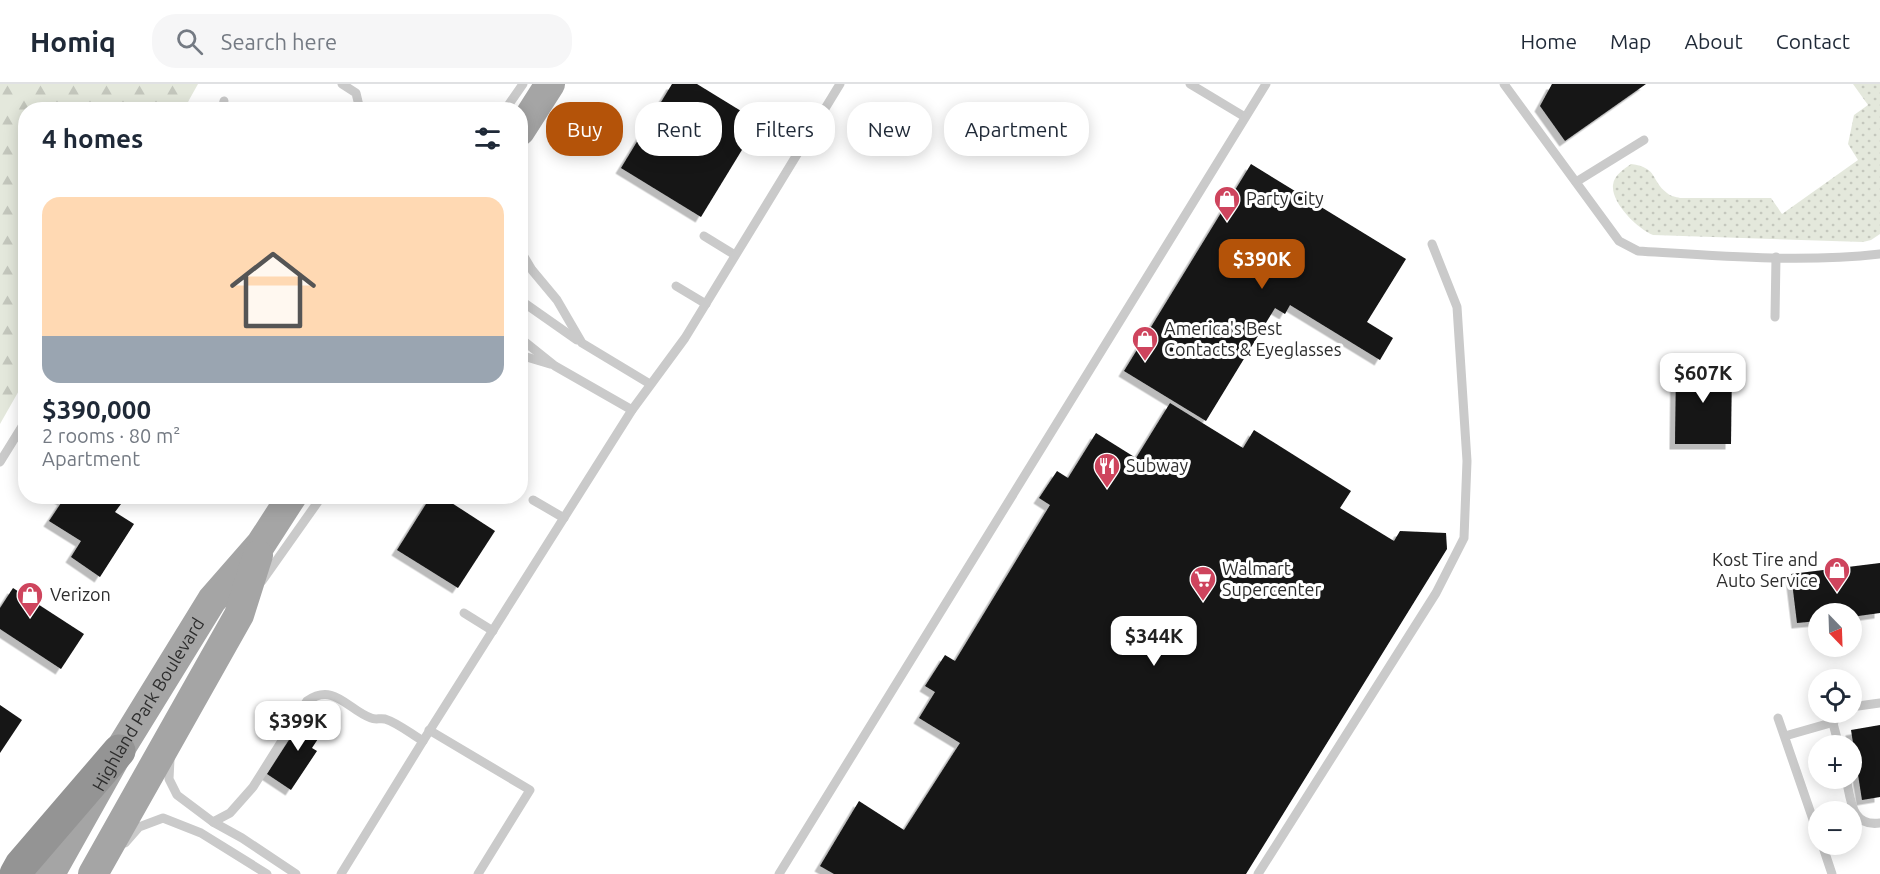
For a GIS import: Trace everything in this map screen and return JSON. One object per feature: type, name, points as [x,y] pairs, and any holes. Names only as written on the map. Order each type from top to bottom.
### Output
[{"type":"highway","points":[[16,874],[119,751]]},
{"type":"main road","points":[[528,118],[550,84]]},
{"type":"main road","name":"Highland Park Boulevard","points":[[50,874],[119,751],[212,600],[261,544],[287,504]]},
{"type":"main road","name":"Highland Park Boulevard","points":[[108,861],[239,615],[261,544]]},
{"type":"lane","points":[[342,84],[356,93],[358,102]]},
{"type":"lane","points":[[511,102],[523,84]]},
{"type":"lane","points":[[341,874],[429,730],[494,631],[632,410],[685,338],[840,84]]},
{"type":"lane","points":[[1190,84],[1245,117]]},
{"type":"lane","points":[[779,874],[1266,84]]},
{"type":"lane","points":[[1504,84],[1619,241],[1638,251],[1776,257],[1858,257],[1880,254]]},
{"type":"lane","points":[[1576,182],[1644,140]]},
{"type":"lane","points":[[704,236],[735,255]]},
{"type":"lane","points":[[1258,874],[1436,593],[1464,538],[1467,461],[1457,307],[1432,244]]},
{"type":"lane","points":[[1775,317],[1776,257]]},
{"type":"lane","points":[[528,263],[557,300],[582,343]]},
{"type":"lane","points":[[676,286],[706,304]]},
{"type":"lane","points":[[528,306],[582,343],[650,384]]},
{"type":"lane","points":[[528,344],[555,366],[632,410]]},
{"type":"lane","points":[[528,358],[555,366]]},
{"type":"lane","points":[[0,462],[18,433]]},
{"type":"lane","points":[[532,500],[564,518]]},
{"type":"lane","points":[[239,615],[316,504]]},
{"type":"lane","points":[[464,613],[494,631]]},
{"type":"lane","points":[[198,689],[168,764],[169,779],[177,795],[213,822],[242,838],[296,874]]},
{"type":"lane","points":[[213,822],[230,813],[253,787],[307,701],[314,696],[334,695],[372,719],[384,719],[423,741]]},
{"type":"lane","points":[[1862,705],[1880,703]]},
{"type":"lane","points":[[1778,718],[1808,804]]},
{"type":"lane","points":[[1785,736],[1817,723]]},
{"type":"lane","points":[[429,730],[530,790],[478,874]]},
{"type":"lane","points":[[1849,789],[1856,815],[1863,822],[1880,823]]},
{"type":"lane","points":[[102,874],[108,861],[139,827],[163,818],[201,833],[267,874]]},
{"type":"lane","points":[[1826,855],[1832,874]]},
{"type":"green space","points":[[0,84],[198,84],[188,102],[18,102],[18,392],[0,424]]},
{"type":"green space","points":[[1853,84],[1880,84],[1880,234],[1871,240],[1863,242],[1653,235],[1633,221],[1616,200],[1613,185],[1615,178],[1631,164],[1646,168],[1662,188],[1673,196],[1680,198],[1771,198],[1782,214],[1858,160],[1848,144],[1854,115],[1868,105]]},
{"type":"building","points":[[672,84],[697,84],[734,107],[734,156],[738,156],[701,217],[621,168],[635,145],[635,156],[722,156],[722,102],[661,102]]},
{"type":"building","points":[[1552,84],[1646,84],[1565,141],[1540,106]]},
{"type":"building","points":[[1251,164],[1406,259],[1367,322],[1393,338],[1380,360],[1290,305],[1285,314],[1275,308],[1206,421],[1124,371]]},
{"type":"building","points":[[1676,364],[1732,365],[1731,444],[1675,444]]},
{"type":"building","name":"Walmart Supercenter","points":[[1170,403],[1243,448],[1254,430],[1351,491],[1340,508],[1394,541],[1400,531],[1446,533],[1447,549],[1246,874],[834,874],[820,866],[859,801],[904,830],[960,743],[919,718],[935,692],[925,686],[945,655],[955,661],[1050,505],[1039,498],[1057,471],[1068,478],[1096,433],[1136,458]]},
{"type":"building","points":[[60,504],[121,504],[115,512],[134,524],[100,577],[71,557],[81,541],[49,521]]},
{"type":"building","points":[[426,504],[453,504],[495,531],[458,588],[397,550]]},
{"type":"building","name":"Kost Tire and Auto Service","points":[[1880,563],[1880,613],[1862,615],[1862,603],[1808,603],[1808,622],[1797,623],[1791,574]]},
{"type":"building","name":"Verizon","points":[[13,588],[84,634],[61,669],[0,629],[0,608]]},
{"type":"building","points":[[0,705],[22,720],[0,753]]},
{"type":"building","points":[[307,712],[327,725],[312,748],[317,751],[291,790],[267,774]]},
{"type":"building","points":[[1880,725],[1880,797],[1862,800],[1862,735],[1852,735],[1851,730]]},
{"type":"place","name":"Party City","points":[[1227,222]]},
{"type":"place","name":"America's Best Contacts & Eyeglasses","points":[[1145,362]]},
{"type":"place","name":"Subway","points":[[1107,489]]},
{"type":"place","name":"Kost Tire and Auto Service","points":[[1837,593]]},
{"type":"place","name":"Walmart Supercenter","points":[[1203,602]]},
{"type":"place","name":"Verizon","points":[[30,618]]}]
